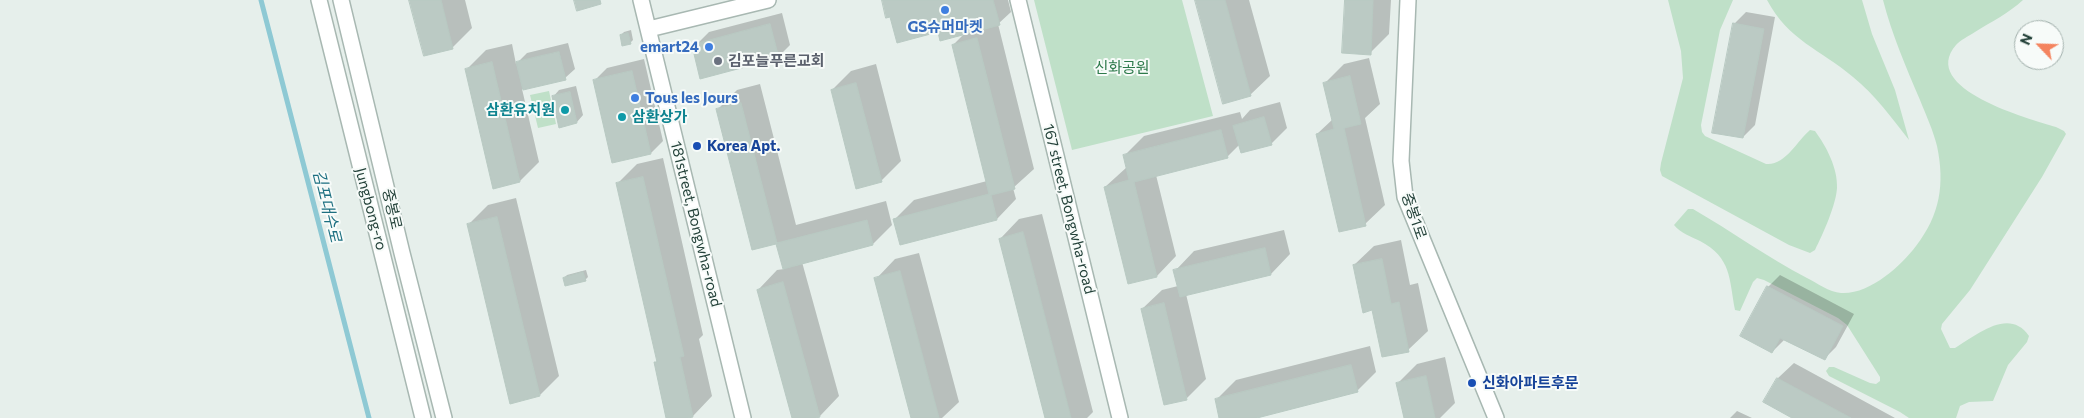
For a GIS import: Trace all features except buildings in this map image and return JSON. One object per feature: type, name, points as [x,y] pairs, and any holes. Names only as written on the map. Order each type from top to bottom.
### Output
[{"type":"street","name":"Jungbong-ro","points":[[319,0],[423,418]]},
{"type":"street","name":"중봉로","points":[[342,0],[402,253],[444,418]]},
{"type":"street","name":"181street, Bongwha-road","points":[[641,0],[743,418]]},
{"type":"street","points":[[649,29],[768,0]]},
{"type":"street","name":"167 street, Bongwha-road","points":[[1018,0],[1120,418]]},
{"type":"street","name":"중봉1로","points":[[1408,0],[1401,161],[1405,197],[1496,418]]},
{"type":"green space","name":"신화공원","points":[[1034,0],[1182,0],[1213,116],[1072,150]]},
{"type":"green space","points":[[1668,0],[1733,0],[1720,30],[1701,125],[1705,136],[1766,164],[1773,164],[1785,157],[1810,130],[1815,131],[1823,143],[1836,173],[1837,188],[1832,211],[1825,228],[1815,250],[1810,253],[1789,245],[1662,176],[1660,170],[1661,163],[1683,78],[1681,51]]},
{"type":"green space","points":[[1767,0],[1862,0],[1872,34],[1895,90],[1909,140],[1869,91],[1841,67],[1795,35],[1776,14]]},
{"type":"green space","points":[[1883,0],[2023,0],[1956,45],[1948,61],[1952,75],[1964,88],[1982,100],[2024,117],[2056,127],[2066,134],[2042,177],[1970,290],[1942,324],[1941,329],[1950,348],[1955,348],[1993,326],[2003,324],[2012,324],[2021,328],[2029,336],[2027,342],[2008,365],[1993,401],[1969,402],[1960,406],[1956,418],[1909,418],[1829,376],[1826,371],[1829,367],[1834,367],[1870,383],[1876,384],[1880,381],[1880,377],[1847,325],[1838,318],[1764,280],[1757,278],[1753,282],[1740,311],[1735,310],[1730,279],[1724,262],[1710,248],[1683,233],[1674,225],[1688,209],[1693,209],[1792,270],[1828,289],[1841,293],[1852,292],[1873,284],[1893,270],[1910,254],[1931,223],[1935,211],[1940,186],[1939,160],[1934,134],[1900,51]]},
{"type":"green space","points":[[549,91],[556,124],[538,128],[530,95]]},
{"type":"waterway","name":"김포대수로","points":[[261,0],[369,418]]},
{"type":"place","name":"GS슈머마켓","points":[[945,10]]},
{"type":"place","name":"emart24","points":[[709,47]]},
{"type":"place","name":"김포늘푸른교회","points":[[718,61]]},
{"type":"place","name":"Tous les Jours","points":[[635,98]]},
{"type":"place","name":"삼환유치원","points":[[565,110]]},
{"type":"place","name":"삼환상가","points":[[622,117]]},
{"type":"place","name":"Korea Apt.","points":[[697,146]]},
{"type":"place","name":"신화아파트후문","points":[[1472,383]]}]
